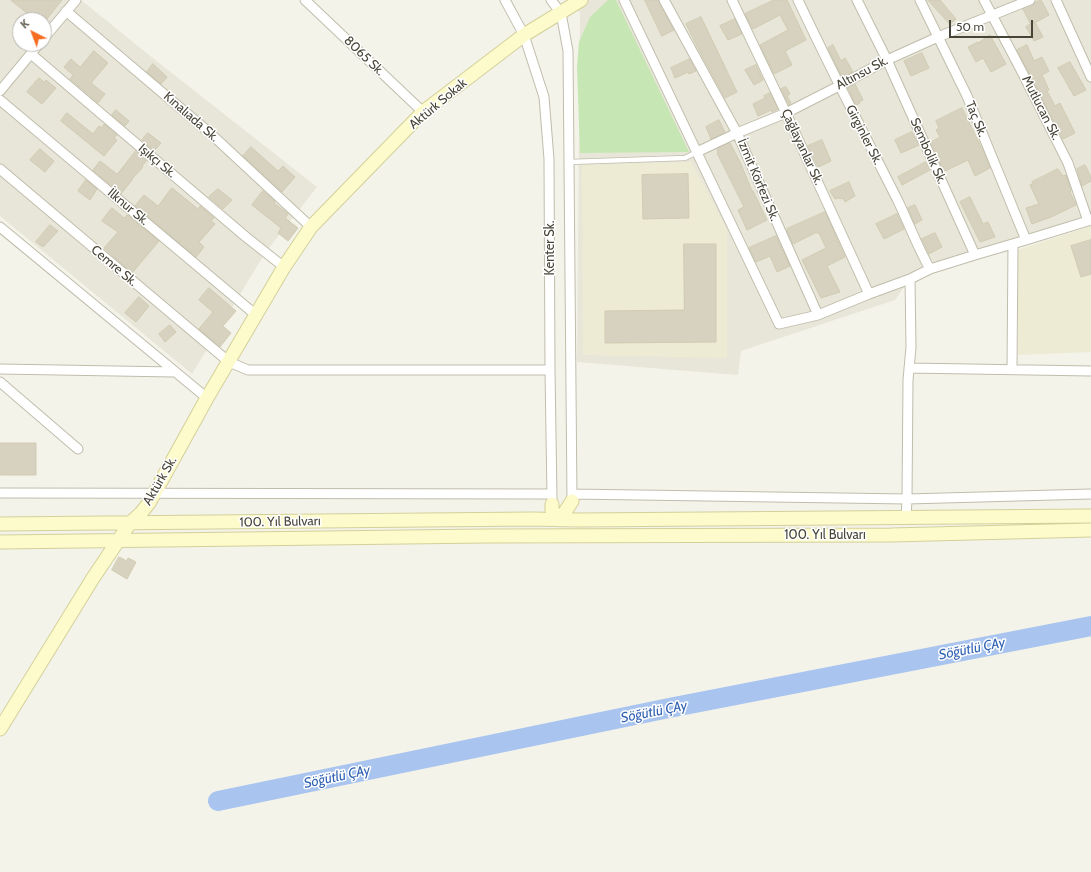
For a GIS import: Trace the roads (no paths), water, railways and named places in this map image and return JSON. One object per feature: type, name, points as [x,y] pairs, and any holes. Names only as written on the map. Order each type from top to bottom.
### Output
[{"type":"main road","name":"Aktürk Sokak","points":[[311,227],[423,112],[524,35],[581,0]]},
{"type":"main road","name":"Aktürk Sk.","points":[[0,728],[93,578],[130,523],[141,513],[148,503],[207,398],[284,267],[311,227]]},
{"type":"main road","points":[[560,536],[560,520],[572,497]]},
{"type":"main road","points":[[552,499],[552,510],[560,520]]},
{"type":"main road","name":"100. Yıl Bulvarı","points":[[0,524],[1091,516]]},
{"type":"main road","name":"100. Yıl Bulvarı","points":[[0,542],[486,536],[891,535],[1091,530]]},
{"type":"street","points":[[52,28],[76,0]]},
{"type":"street","name":"8065 Sk.","points":[[305,0],[423,112]]},
{"type":"street","name":"Kenter Sk.","points":[[505,0],[524,35],[544,97],[550,159],[550,370],[552,499]]},
{"type":"street","name":"Kenter Sk.","points":[[551,0],[561,13],[568,51],[572,497]]},
{"type":"street","points":[[624,0],[779,324],[818,316],[930,270],[1090,220]]},
{"type":"street","name":"İzmit Körfezi Sk.","points":[[664,0],[737,133],[818,316]]},
{"type":"street","name":"Çağlayanlar Sk.","points":[[732,0],[786,112],[869,294]]},
{"type":"street","name":"Girginler Sk.","points":[[798,0],[839,86],[905,216],[930,270]]},
{"type":"street","name":"Sembolik Sk.","points":[[857,0],[887,60],[975,255]]},
{"type":"street","name":"Taç Sk.","points":[[920,0],[967,96],[1026,240]]},
{"type":"street","name":"Mutlucan Sk.","points":[[984,0],[1068,163],[1090,220]]},
{"type":"street","name":"Altınsu Sk.","points":[[697,152],[786,112],[887,60],[938,37],[1030,0]]},
{"type":"street","points":[[1056,0],[1091,77]]},
{"type":"street","name":"Kınalıada Sk.","points":[[66,11],[211,134],[311,227]]},
{"type":"street","points":[[0,92],[4,80],[31,54]]},
{"type":"street","name":"Işıkçı Sk.","points":[[31,54],[246,237],[284,267]]},
{"type":"street","name":"İlknur Sk.","points":[[0,100],[256,315]]},
{"type":"street","name":"Cemre Sk.","points":[[0,170],[229,362],[248,370],[550,370]]},
{"type":"street","points":[[0,227],[207,398]]},
{"type":"street","points":[[1012,369],[1013,244]]},
{"type":"street","points":[[906,518],[908,380],[911,346],[910,279]]},
{"type":"street","points":[[909,368],[1091,371]]},
{"type":"street","points":[[0,369],[174,372]]},
{"type":"street","points":[[0,382],[78,449]]},
{"type":"street","points":[[0,493],[154,493],[552,499]]},
{"type":"street","points":[[572,497],[907,499],[1091,494]]},
{"type":"lane","points":[[569,162],[685,158],[697,152]]},
{"type":"waterway","name":"Söğütlü ÇAy","points":[[218,801],[669,708],[1091,626]]}]
